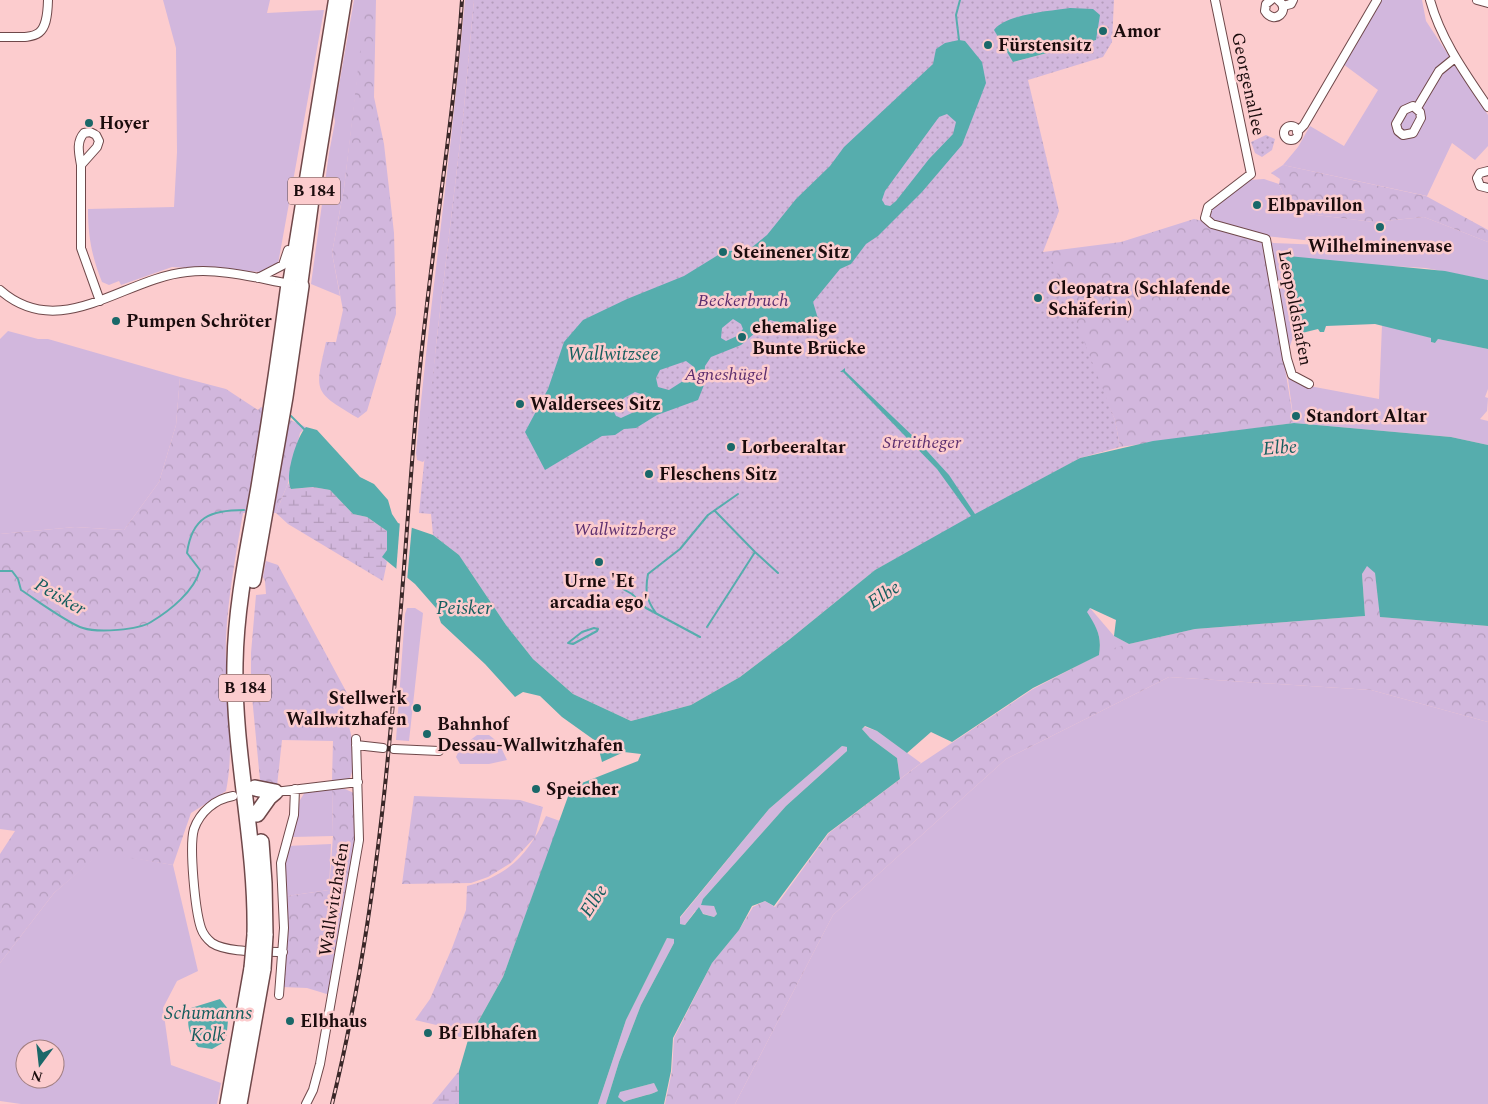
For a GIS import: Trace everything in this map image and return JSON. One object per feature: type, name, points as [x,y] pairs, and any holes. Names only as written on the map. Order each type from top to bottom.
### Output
[{"type":"highway","name":"B 184","points":[[252,810],[254,788],[246,708],[245,652],[260,514],[280,396],[295,285]]},
{"type":"highway","name":"B 184","points":[[228,1104],[238,1081],[251,1012],[257,969],[264,883],[252,810],[243,778],[235,697],[236,642],[242,582],[260,514]]},
{"type":"highway","points":[[243,778],[233,796],[252,810],[275,792]]},
{"type":"highway","points":[[254,788],[275,792]]},
{"type":"highway","name":"B 184","points":[[238,1081],[239,1104]]},
{"type":"main road","name":"B 184","points":[[295,285],[294,245],[335,0]]},
{"type":"main road","name":"B 184","points":[[295,285],[313,196],[346,0]]},
{"type":"street","points":[[0,37],[29,37],[40,33],[47,24],[48,0]]},
{"type":"street","name":"Georgenallee","points":[[1216,0],[1251,174]]},
{"type":"street","points":[[1271,0],[1265,7],[1267,13],[1272,17],[1281,15],[1281,3],[1291,4],[1293,0]]},
{"type":"street","points":[[1297,132],[1304,125],[1377,0]]},
{"type":"street","points":[[1430,0],[1438,26],[1455,58],[1488,107]]},
{"type":"street","points":[[1477,0],[1488,3]]},
{"type":"street","points":[[1417,108],[1439,70],[1455,58]]},
{"type":"street","points":[[81,165],[81,248],[100,301]]},
{"type":"street","points":[[1488,171],[1480,173],[1477,178],[1480,186],[1488,188]]},
{"type":"street","name":"Leopoldshafen","points":[[1251,174],[1208,207],[1205,218],[1212,224],[1266,239],[1289,367],[1292,375],[1309,384]]},
{"type":"street","points":[[258,278],[283,266],[288,249],[294,245]]},
{"type":"street","points":[[0,290],[24,306],[45,310],[68,310],[100,301],[151,279],[188,271],[214,271],[295,285]]},
{"type":"street","name":"Wallwitzhafen","points":[[306,1104],[313,1090],[320,1064],[359,840],[356,742],[382,748]]},
{"type":"street","points":[[394,749],[439,751]]},
{"type":"street","points":[[275,792],[358,782]]},
{"type":"street","points":[[279,995],[284,915],[282,863],[294,815],[295,789]]},
{"type":"street","points":[[233,796],[208,808],[197,822],[193,835],[192,850],[202,930],[209,941],[222,948],[283,952]]},
{"type":"green space","points":[[163,0],[270,0],[267,13],[324,10],[278,264],[261,272],[172,267],[121,285],[119,281],[109,285],[102,282],[93,255],[88,209],[174,207],[177,152],[176,48]]},
{"type":"green space","points":[[354,0],[367,0],[344,188],[332,253],[340,296],[311,284],[335,122],[334,114]]},
{"type":"green space","points":[[366,0],[376,0],[374,97],[384,144],[394,233],[396,314],[367,411],[358,418],[332,402],[321,389],[319,381],[326,342],[336,342],[343,310],[332,253],[344,188]]},
{"type":"green space","points":[[465,0],[474,0],[463,118],[436,345],[426,458],[423,462],[417,460],[416,453]]},
{"type":"green space","name":"Beckerbruch","points":[[474,0],[1114,0],[1112,42],[1103,57],[1028,80],[1059,211],[1043,252],[1050,255],[1115,420],[1120,447],[1080,458],[875,570],[740,677],[691,705],[631,721],[573,694],[533,659],[506,625],[459,555],[433,535],[431,514],[419,513],[436,345],[463,118]],"holes":[[[1012,19],[1096,40],[1014,62]]]},
{"type":"green space","points":[[1375,0],[1422,0],[1426,21],[1488,115],[1488,146],[1475,160],[1452,143],[1427,196],[1283,165],[1298,147],[1310,126],[1344,146],[1378,90],[1339,61]]},
{"type":"green space","points":[[1266,135],[1275,139],[1272,150],[1262,157],[1255,153],[1251,142]]},
{"type":"green space","points":[[1283,165],[1426,196],[1488,230],[1488,242],[1424,217],[1374,222],[1291,212],[1279,184],[1280,179],[1271,173]]},
{"type":"green space","points":[[1264,179],[1279,184],[1291,212],[1374,222],[1424,217],[1488,242],[1488,280],[1426,268],[1284,260],[1295,331],[1290,346],[1283,344],[1208,213],[1210,209],[1249,180]],"holes":[[[1264,236],[1372,247],[1273,243]]]},
{"type":"green space","points":[[1194,219],[1263,235],[1294,423],[1120,447],[1115,420],[1043,252],[1121,242]]},
{"type":"green space","points":[[1382,325],[1432,338],[1431,342],[1435,343],[1438,339],[1488,349],[1488,389],[1485,397],[1488,398],[1487,411],[1480,419],[1488,421],[1488,445],[1451,437],[1294,423],[1286,364],[1304,385],[1379,399]]},
{"type":"green space","points":[[8,331],[38,339],[48,339],[180,377],[176,425],[159,482],[124,530],[75,527],[0,534],[0,339]]},
{"type":"green space","points":[[180,377],[226,389],[258,410],[261,407],[306,427],[300,433],[288,483],[276,513],[243,513],[230,591],[226,638],[230,754],[226,791],[191,813],[173,865],[101,853],[54,893],[0,963],[0,854],[15,831],[0,829],[0,534],[75,527],[124,530],[159,482],[176,425]]},
{"type":"green space","points":[[288,483],[292,489],[313,487],[330,490],[353,514],[367,517],[387,531],[387,550],[383,557],[387,562],[383,581],[288,524],[276,513]]},
{"type":"green space","points":[[266,561],[278,565],[348,695],[348,701],[343,707],[351,734],[354,753],[354,762],[349,780],[332,781],[333,741],[282,740],[277,786],[263,784],[260,780],[251,686],[251,653],[256,595],[266,594],[263,577]]},
{"type":"green space","points":[[1367,565],[1375,573],[1381,617],[1488,626],[1488,722],[1371,690],[1169,677],[1006,759],[833,915],[735,1104],[665,1104],[672,1071],[674,1038],[712,963],[739,930],[753,907],[765,901],[775,907],[829,833],[920,764],[1033,689],[1104,652],[1120,646],[1195,629],[1365,616],[1362,574]]},
{"type":"green space","points":[[407,608],[415,608],[423,613],[409,741],[396,740]]},
{"type":"green space","points":[[1090,608],[1114,636],[1129,644],[1099,655],[1100,643],[1098,632],[1086,612]]},
{"type":"green space","points":[[1169,677],[1371,690],[1488,722],[1488,1104],[735,1104],[833,915],[1006,759]]},
{"type":"green space","points":[[865,727],[877,731],[921,763],[900,779],[897,758],[870,738],[862,729]]},
{"type":"green space","points":[[477,735],[489,735],[499,743],[507,760],[489,764],[460,764],[456,757],[460,748]]},
{"type":"green space","points":[[842,746],[847,747],[847,751],[786,806],[703,899],[714,906],[717,914],[714,917],[695,911],[685,925],[680,924],[680,918],[769,809]]},
{"type":"green space","points":[[332,788],[333,836],[292,837],[300,800],[305,792]]},
{"type":"green space","points":[[332,788],[345,789],[354,793],[356,838],[330,995],[307,988],[282,987],[288,929],[287,896],[329,890],[333,836]]},
{"type":"green space","points":[[414,796],[520,800],[543,807],[535,837],[511,863],[488,877],[471,883],[402,884]]},
{"type":"green space","points":[[546,816],[560,821],[503,977],[468,1040],[446,1032],[445,1027],[415,1020],[430,999],[452,948],[466,910],[467,886],[494,876],[516,862],[532,842]]},
{"type":"green space","points":[[331,844],[329,890],[287,896],[284,862],[287,846]]},
{"type":"green space","points":[[101,852],[173,865],[198,971],[177,981],[163,1008],[171,1065],[221,1083],[217,1104],[21,1104],[0,1101],[0,963],[54,893]]},
{"type":"green space","points":[[667,938],[674,939],[674,943],[641,1005],[619,1062],[606,1104],[598,1104],[626,1020]]},
{"type":"green space","points":[[459,1071],[459,1104],[432,1104]]},
{"type":"green space","points":[[654,1083],[658,1091],[654,1093],[624,1102],[617,1097],[620,1092]]},
{"type":"water","points":[[1070,8],[1093,9],[1100,15],[1096,40],[1013,62],[994,30],[1008,20],[1018,17]]},
{"type":"water","name":"Wallwitzsee","points":[[959,40],[965,41],[982,62],[986,83],[962,145],[922,192],[878,236],[866,244],[851,264],[840,269],[813,302],[819,322],[812,332],[770,320],[741,345],[711,357],[705,366],[704,385],[698,400],[657,415],[636,428],[624,429],[615,435],[602,436],[545,470],[525,432],[548,389],[564,342],[583,320],[627,299],[684,276],[723,252],[751,248],[767,235],[796,199],[830,166],[844,147],[933,64],[936,49],[945,43]],"holes":[[[947,114],[956,122],[953,134],[929,159],[896,201],[890,206],[885,205],[882,200],[885,191],[939,117]],[[733,319],[741,324],[743,329],[737,336],[726,341],[721,338],[722,328]],[[686,361],[694,367],[694,374],[669,390],[658,387],[656,378],[660,370]],[[635,392],[644,395],[645,407],[621,418],[616,416],[613,410],[624,398]]]},
{"type":"water","points":[[1288,256],[1445,271],[1488,280],[1488,349],[1438,339],[1435,343],[1431,342],[1431,338],[1375,324],[1326,326],[1324,332],[1320,332],[1318,329],[1298,334],[1295,331],[1284,260]]},
{"type":"water","name":"Elbe","points":[[845,368],[845,371],[917,440],[949,475],[975,514],[1080,458],[1153,441],[1294,423],[1451,437],[1488,445],[1488,626],[1380,617],[1375,573],[1367,566],[1362,574],[1365,616],[1195,629],[1129,644],[1114,636],[1116,620],[1090,608],[1087,612],[1098,632],[1100,643],[1099,655],[1033,688],[952,742],[931,732],[907,753],[877,731],[865,726],[862,729],[870,738],[897,758],[900,779],[828,833],[774,906],[765,901],[752,906],[739,930],[712,963],[673,1038],[671,1071],[664,1104],[606,1104],[619,1062],[641,1005],[674,943],[674,939],[667,938],[626,1020],[598,1104],[459,1104],[459,1071],[468,1040],[503,977],[570,791],[579,789],[582,783],[638,761],[641,754],[624,752],[602,762],[597,742],[562,717],[540,696],[523,692],[515,697],[485,664],[441,623],[436,608],[415,584],[382,557],[387,550],[387,531],[367,517],[353,514],[330,490],[313,487],[291,489],[289,483],[290,466],[295,447],[302,432],[306,427],[317,430],[360,477],[374,484],[388,500],[392,514],[398,523],[433,535],[459,555],[506,625],[533,659],[573,694],[631,721],[691,705],[740,677],[875,570],[971,516],[937,469],[843,372],[840,372]],"holes":[[[842,746],[847,747],[847,751],[786,806],[703,899],[701,905],[714,906],[717,914],[714,917],[703,914],[699,907],[685,925],[680,924],[680,917],[769,809]],[[654,1083],[658,1091],[654,1093],[624,1102],[618,1097],[620,1092]]]},
{"type":"water","name":"Schumanns Kolk","points":[[220,999],[229,1010],[226,1041],[212,1049],[198,1047],[192,1038],[188,1023],[191,1008]]},
{"type":"pier","points":[[400,521],[412,525],[407,581],[396,573]]},
{"type":"waterway","points":[[959,40],[956,15],[960,0]]},
{"type":"waterway","points":[[289,414],[304,429]]},
{"type":"waterway","points":[[656,613],[647,595],[648,574],[680,549],[708,515],[738,494]]},
{"type":"waterway","name":"Peisker","points":[[0,571],[12,571],[18,579],[21,590],[77,626],[90,630],[118,630],[137,627],[151,622],[166,612],[193,585],[200,570],[187,553],[189,541],[198,524],[212,514],[244,510]]},
{"type":"waterway","points":[[715,511],[778,573]]},
{"type":"waterway","points":[[707,627],[755,552]]},
{"type":"waterway","points":[[623,589],[632,594],[646,608],[700,637]]},
{"type":"waterway","points":[[594,628],[598,629],[597,631],[573,644],[568,643],[582,632],[594,628]]},
{"type":"railway","points":[[332,1104],[351,1017],[367,929],[379,842],[396,666],[417,400],[427,300],[453,100],[462,0]]},
{"type":"place","name":"Amor","points":[[1103,31]]},
{"type":"place","name":"Fürstensitz","points":[[988,45]]},
{"type":"place","name":"Hoyer","points":[[89,123]]},
{"type":"place","name":"Elbpavillon","points":[[1257,205]]},
{"type":"place","name":"Wilhelminenvase","points":[[1380,227]]},
{"type":"place","name":"Steinener Sitz","points":[[723,252]]},
{"type":"place","name":"Cleopatra (Schlafende Schäferin)","points":[[1038,298]]},
{"type":"place","name":"Pumpen Schröter","points":[[116,321]]},
{"type":"place","name":"ehemalige Bunte Brücke","points":[[742,337]]},
{"type":"place","name":"Waldersees Sitz","points":[[520,404]]},
{"type":"place","name":"Standort Altar","points":[[1296,416]]},
{"type":"place","name":"Lorbeeraltar","points":[[731,447]]},
{"type":"place","name":"Fleschens Sitz","points":[[649,474]]},
{"type":"place","name":"Urne 'Et arcadia ego'","points":[[599,562]]},
{"type":"place","name":"Stellwerk Wallwitzhafen","points":[[417,708]]},
{"type":"place","name":"Bahnhof Dessau-Wallwitzhafen","points":[[427,734]]},
{"type":"place","name":"Speicher","points":[[536,789]]},
{"type":"place","name":"Elbhaus","points":[[290,1021]]},
{"type":"place","name":"Bf Elbhafen","points":[[428,1033]]},
{"type":"park label","name":"Agneshügel","points":[[726,374]]},
{"type":"park label","name":"Streitheger","points":[[922,442]]},
{"type":"park label","name":"Wallwitzberge","points":[[625,529]]}]
